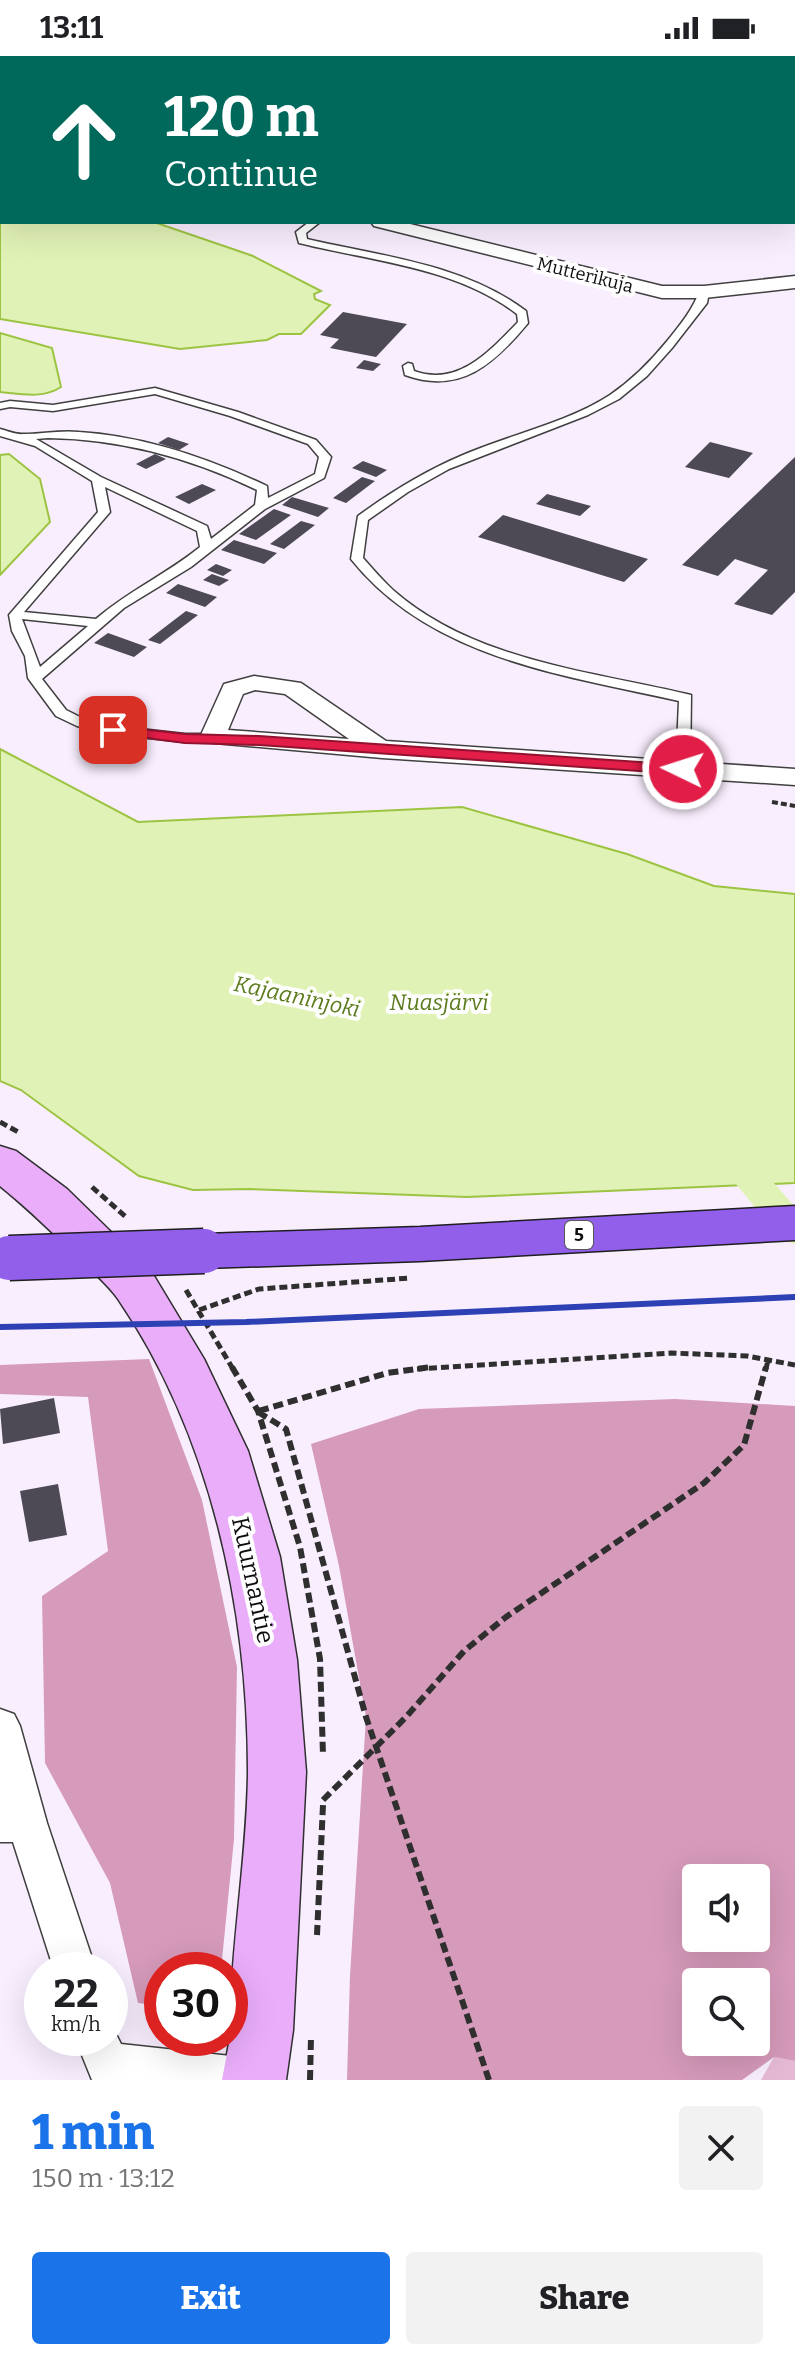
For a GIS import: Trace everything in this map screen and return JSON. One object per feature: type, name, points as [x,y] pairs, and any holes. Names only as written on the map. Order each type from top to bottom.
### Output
[{"type":"highway","name":"5","points":[[4,1258],[420,1244],[795,1223]]},
{"type":"street","name":"Mutterikuja","points":[[382,224],[662,292],[704,292],[795,282]]},
{"type":"street","points":[[382,750],[292,688],[254,683],[233,689],[213,737],[382,750],[795,777]]},
{"type":"street","name":"Kuurnantie","points":[[0,1162],[50,1201],[134,1284],[179,1359],[222,1451],[253,1557],[269,1660],[277,1772],[261,2030],[252,2080]]},
{"type":"street","points":[[0,1726],[14,1824],[67,1952]]},
{"type":"street","points":[[103,2056],[105,2064],[252,2080]]},
{"type":"lane","points":[[312,224],[301,232],[302,241],[429,271],[485,289],[513,304],[522,313],[523,323],[504,342],[479,365],[452,380],[423,380],[409,373],[408,366]]},
{"type":"lane","points":[[683,769],[686,698],[522,662],[472,644],[394,599],[357,559],[362,519],[416,480],[462,458],[600,406],[648,370],[702,303],[704,292]]},
{"type":"lane","points":[[0,406],[53,408],[155,391],[234,414],[312,442],[325,457],[320,476],[261,506],[187,564],[120,605],[35,678]]},
{"type":"lane","points":[[0,432],[39,444],[97,479],[203,529],[206,548]]},
{"type":"lane","points":[[20,438],[39,434],[107,438],[173,455],[233,472],[263,488],[261,506]]},
{"type":"lane","points":[[15,615],[104,512],[97,479]]},
{"type":"lane","points":[[15,615],[99,623]]},
{"type":"lane","points":[[15,615],[18,631],[31,656],[35,678],[61,713],[82,723],[185,738],[213,737]]},
{"type":"path","points":[[199,1310],[259,1289],[408,1280],[429,1267],[420,1244]]},
{"type":"path","points":[[489,2080],[376,1748],[286,1429],[258,1411],[387,1373],[441,1365],[671,1353],[795,1365]]},
{"type":"path","points":[[323,1800],[376,1748],[464,1651],[506,1617],[704,1483],[744,1445],[768,1360]]},
{"type":"shaded area","points":[[149,1359],[202,1500],[237,1667],[234,1839],[223,1952],[144,1952],[144,2004],[138,2003],[110,1883],[45,1763],[42,1596],[108,1551],[88,1397],[0,1394],[0,1365]]},
{"type":"shaded area","points":[[675,1399],[795,1406],[795,2061],[774,2057],[742,2080],[347,2080],[350,1976],[366,1717],[339,1566],[311,1444],[419,1409]]},
{"type":"shaded area","points":[[774,2057],[795,2061],[795,2080],[761,2080]]},
{"type":"water","points":[[0,224],[160,224],[253,256],[321,291],[314,294],[315,299],[330,305],[301,334],[279,334],[267,340],[180,349],[0,319]]},
{"type":"water","points":[[0,333],[52,348],[61,387],[39,394],[0,392]]},
{"type":"water","points":[[9,454],[40,479],[50,522],[0,575],[0,455]]},
{"type":"water","name":"Nuasjärvi","points":[[0,749],[138,822],[462,807],[627,854],[714,886],[795,894],[795,1183],[467,1197],[250,1189],[193,1190],[139,1176],[21,1090],[0,1081]]},
{"type":"building","points":[[343,312],[407,324],[376,357],[330,348],[339,339],[320,335]]},
{"type":"building","points":[[364,360],[381,364],[373,371],[356,368]]},
{"type":"building","points":[[168,437],[189,444],[179,450],[158,443]]},
{"type":"building","points":[[710,442],[753,453],[729,478],[685,467]]},
{"type":"building","points":[[155,454],[166,459],[146,469],[136,464]]},
{"type":"building","points":[[795,457],[795,592],[772,615],[734,604],[768,570],[735,559],[718,576],[682,565]]},
{"type":"building","points":[[363,461],[387,470],[376,477],[352,468]]},
{"type":"building","points":[[362,477],[375,481],[346,503],[333,498]]},
{"type":"building","points":[[202,484],[216,490],[189,504],[175,497]]},
{"type":"building","points":[[547,494],[591,506],[580,516],[536,504]]},
{"type":"building","points":[[292,497],[329,508],[318,517],[282,505]]},
{"type":"building","points":[[274,509],[291,515],[256,540],[239,534]]},
{"type":"building","points":[[503,515],[648,559],[624,582],[478,537]]},
{"type":"building","points":[[301,521],[315,525],[284,549],[270,544]]},
{"type":"building","points":[[234,540],[277,553],[264,564],[221,550]]},
{"type":"building","points":[[216,564],[232,570],[223,576],[207,570]]},
{"type":"building","points":[[212,574],[229,580],[219,586],[203,580]]},
{"type":"building","points":[[178,584],[217,597],[205,607],[166,593]]},
{"type":"building","points":[[186,611],[198,615],[160,644],[148,640]]},
{"type":"building","points":[[108,633],[147,647],[134,657],[94,643]]},
{"type":"building","points":[[54,1398],[60,1433],[3,1444],[0,1409]]},
{"type":"building","points":[[58,1484],[67,1535],[29,1542],[20,1491]]},
{"type":"waterway","points":[[754,1184],[795,1231]]},
{"type":"railway","points":[[0,1327],[246,1322],[795,1297]]},
{"type":"route","points":[[113,730],[185,738],[213,737],[683,769]]},
{"type":"water label","name":"Kajaaninjoki","points":[[297,996]]}]
